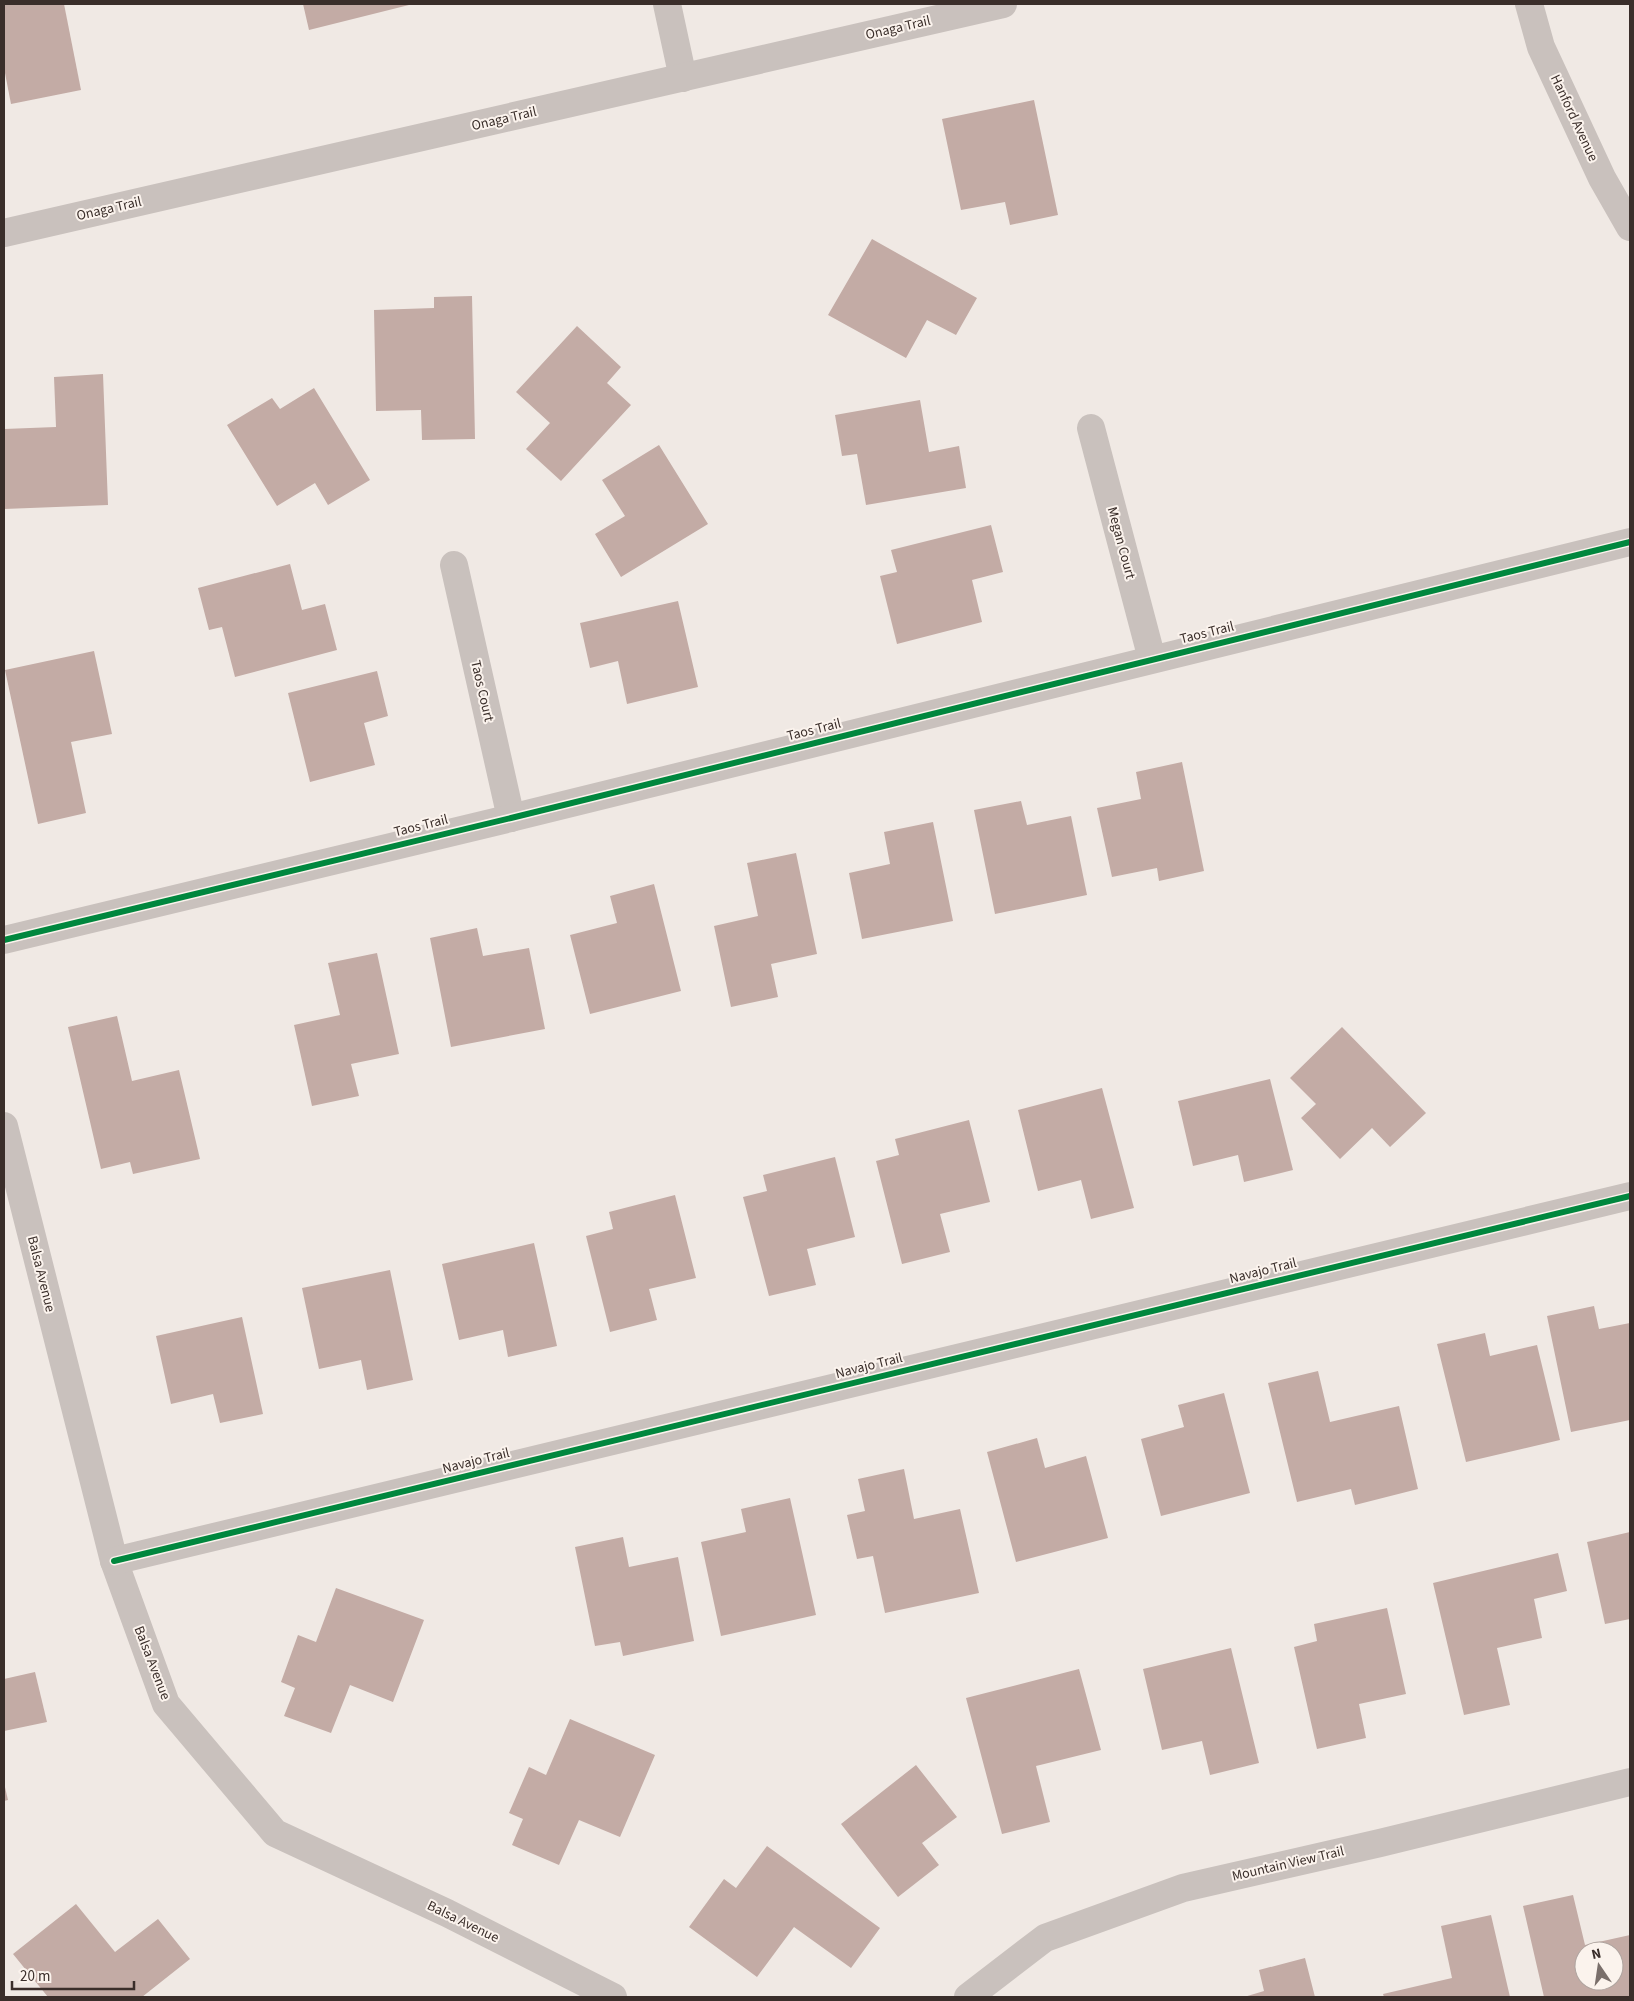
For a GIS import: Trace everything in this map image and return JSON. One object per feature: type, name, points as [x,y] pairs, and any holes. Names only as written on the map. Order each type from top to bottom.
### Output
[{"type":"street","points":[[666,4],[683,78]]},
{"type":"street","name":"Onaga Trail","points":[[4,233],[1003,4]]},
{"type":"street","name":"Hanford Avenue","points":[[1529,4],[1541,46],[1602,178],[1630,227]]},
{"type":"street","name":"Megan Court","points":[[1090,428],[1152,659]]},
{"type":"street","name":"Taos Trail","points":[[4,940],[511,818],[1630,542]]},
{"type":"street","name":"Taos Court","points":[[454,565],[511,818]]},
{"type":"street","name":"Balsa Avenue","points":[[4,1126],[114,1561],[166,1704],[275,1833],[447,1914],[613,1997]]},
{"type":"street","name":"Navajo Trail","points":[[114,1561],[1630,1196]]},
{"type":"street","name":"Mountain View Trail","points":[[968,1997],[1045,1938],[1183,1888],[1380,1844],[1630,1782]]},
{"type":"building","points":[[4,4],[64,4],[81,90],[11,104],[4,68]]},
{"type":"building","points":[[303,4],[413,4],[309,30]]},
{"type":"building","points":[[1034,100],[1058,215],[1010,225],[1005,202],[961,210],[942,119]]},
{"type":"building","points":[[872,239],[977,298],[956,335],[927,320],[906,358],[828,315]]},
{"type":"building","points":[[472,296],[475,439],[422,440],[421,410],[376,411],[374,310],[434,308],[434,297]]},
{"type":"building","points":[[577,326],[621,367],[607,383],[631,405],[561,481],[526,449],[550,423],[516,392]]},
{"type":"building","points":[[103,374],[108,505],[4,509],[4,429],[56,427],[54,377]]},
{"type":"building","points":[[314,388],[370,480],[328,505],[315,483],[277,506],[227,425],[272,398],[280,409]]},
{"type":"building","points":[[920,400],[929,452],[959,446],[966,488],[866,505],[857,454],[842,456],[835,415]]},
{"type":"building","points":[[659,445],[708,524],[621,577],[595,534],[625,516],[602,480]]},
{"type":"building","points":[[991,525],[1003,572],[972,580],[982,622],[897,644],[880,576],[897,572],[891,550]]},
{"type":"building","points":[[290,564],[302,610],[325,604],[337,650],[235,677],[222,627],[209,630],[198,588]]},
{"type":"building","points":[[678,601],[698,687],[627,704],[618,661],[590,668],[580,623]]},
{"type":"building","points":[[94,651],[112,734],[71,742],[86,813],[38,824],[5,670]]},
{"type":"building","points":[[377,671],[388,716],[364,723],[375,765],[310,782],[288,693]]},
{"type":"building","points":[[1182,762],[1204,871],[1159,881],[1157,868],[1112,877],[1097,808],[1141,799],[1136,772]]},
{"type":"building","points":[[1021,801],[1027,825],[1071,816],[1087,895],[995,914],[974,810]]},
{"type":"building","points":[[933,822],[953,921],[862,939],[849,873],[890,864],[884,832]]},
{"type":"building","points":[[796,853],[817,954],[771,964],[778,997],[731,1007],[714,926],[758,916],[747,863]]},
{"type":"building","points":[[654,884],[681,991],[590,1014],[570,935],[617,923],[610,896]]},
{"type":"building","points":[[477,928],[483,956],[529,948],[545,1029],[451,1047],[430,938]]},
{"type":"building","points":[[377,953],[399,1054],[351,1064],[359,1096],[312,1106],[294,1025],[340,1015],[328,963]]},
{"type":"building","points":[[117,1016],[132,1081],[179,1070],[200,1159],[133,1174],[130,1162],[101,1169],[68,1027]]},
{"type":"building","points":[[1342,1027],[1426,1113],[1390,1147],[1372,1128],[1340,1159],[1301,1118],[1316,1104],[1290,1078]]},
{"type":"building","points":[[1270,1079],[1293,1170],[1244,1182],[1238,1155],[1193,1166],[1178,1101]]},
{"type":"building","points":[[1102,1088],[1134,1208],[1091,1219],[1081,1180],[1038,1191],[1018,1110]]},
{"type":"building","points":[[969,1120],[990,1202],[940,1214],[950,1252],[902,1264],[876,1161],[899,1155],[895,1139]]},
{"type":"building","points":[[835,1157],[855,1237],[807,1249],[816,1285],[769,1296],[743,1197],[767,1191],[763,1175]]},
{"type":"building","points":[[675,1195],[696,1278],[649,1289],[657,1320],[610,1332],[586,1236],[613,1229],[609,1212]]},
{"type":"building","points":[[534,1243],[557,1346],[508,1357],[503,1330],[459,1340],[442,1264]]},
{"type":"building","points":[[390,1270],[413,1380],[367,1390],[361,1360],[319,1369],[302,1288]]},
{"type":"building","points":[[1594,1306],[1599,1329],[1630,1323],[1630,1420],[1571,1432],[1547,1316]]},
{"type":"building","points":[[242,1317],[263,1414],[220,1423],[213,1394],[171,1404],[156,1336]]},
{"type":"building","points":[[1485,1333],[1490,1356],[1537,1345],[1560,1440],[1466,1462],[1437,1344]]},
{"type":"building","points":[[1318,1371],[1330,1422],[1399,1406],[1418,1489],[1355,1505],[1351,1489],[1297,1502],[1268,1383]]},
{"type":"building","points":[[1224,1393],[1250,1493],[1161,1516],[1141,1439],[1184,1427],[1178,1405]]},
{"type":"building","points":[[1037,1438],[1045,1468],[1086,1456],[1108,1538],[1016,1562],[987,1452]]},
{"type":"building","points":[[904,1469],[914,1519],[960,1509],[979,1593],[885,1613],[873,1556],[857,1559],[847,1515],[865,1511],[858,1479]]},
{"type":"building","points":[[790,1498],[816,1615],[721,1636],[701,1542],[746,1532],[741,1509]]},
{"type":"building","points":[[1630,1532],[1630,1619],[1605,1624],[1587,1542]]},
{"type":"building","points":[[623,1537],[629,1567],[678,1557],[694,1641],[623,1656],[620,1642],[595,1646],[575,1547]]},
{"type":"building","points":[[1558,1553],[1567,1591],[1534,1599],[1542,1638],[1497,1648],[1510,1705],[1464,1715],[1433,1583]]},
{"type":"building","points":[[336,1588],[424,1620],[393,1702],[350,1685],[331,1733],[284,1716],[295,1688],[281,1682],[298,1635],[316,1642]]},
{"type":"building","points":[[1387,1608],[1406,1694],[1359,1704],[1366,1738],[1317,1749],[1294,1647],[1317,1641],[1314,1624]]},
{"type":"building","points":[[1231,1648],[1259,1763],[1210,1775],[1202,1741],[1162,1750],[1143,1669]]},
{"type":"building","points":[[1079,1669],[1101,1750],[1036,1766],[1050,1822],[1002,1834],[966,1698]]},
{"type":"building","points":[[35,1672],[47,1722],[4,1731],[4,1679]]},
{"type":"building","points":[[570,1719],[655,1755],[620,1837],[579,1820],[559,1865],[512,1845],[523,1819],[509,1813],[529,1767],[546,1775]]},
{"type":"building","points":[[916,1765],[957,1817],[922,1843],[939,1865],[898,1897],[841,1824]]},
{"type":"building","points":[[4,1783],[8,1800],[4,1801]]},
{"type":"building","points":[[767,1846],[880,1928],[851,1968],[794,1927],[757,1977],[689,1927],[724,1879],[736,1888]]},
{"type":"building","points":[[1573,1895],[1584,1941],[1574,1941],[1574,1991],[1624,1991],[1624,1941],[1603,1941],[1630,1935],[1630,1997],[1544,1997],[1523,1906]]},
{"type":"building","points":[[76,1904],[115,1952],[158,1919],[190,1959],[142,1997],[48,1997],[13,1954]]},
{"type":"building","points":[[1491,1915],[1510,1997],[1384,1997],[1383,1994],[1452,1978],[1441,1926]]},
{"type":"building","points":[[1305,1958],[1315,1997],[1244,1997],[1264,1991],[1259,1970]]},
{"type":"cycle path","points":[[4,940],[511,818],[1630,542]]},
{"type":"cycle path","points":[[114,1561],[1630,1196]]}]
